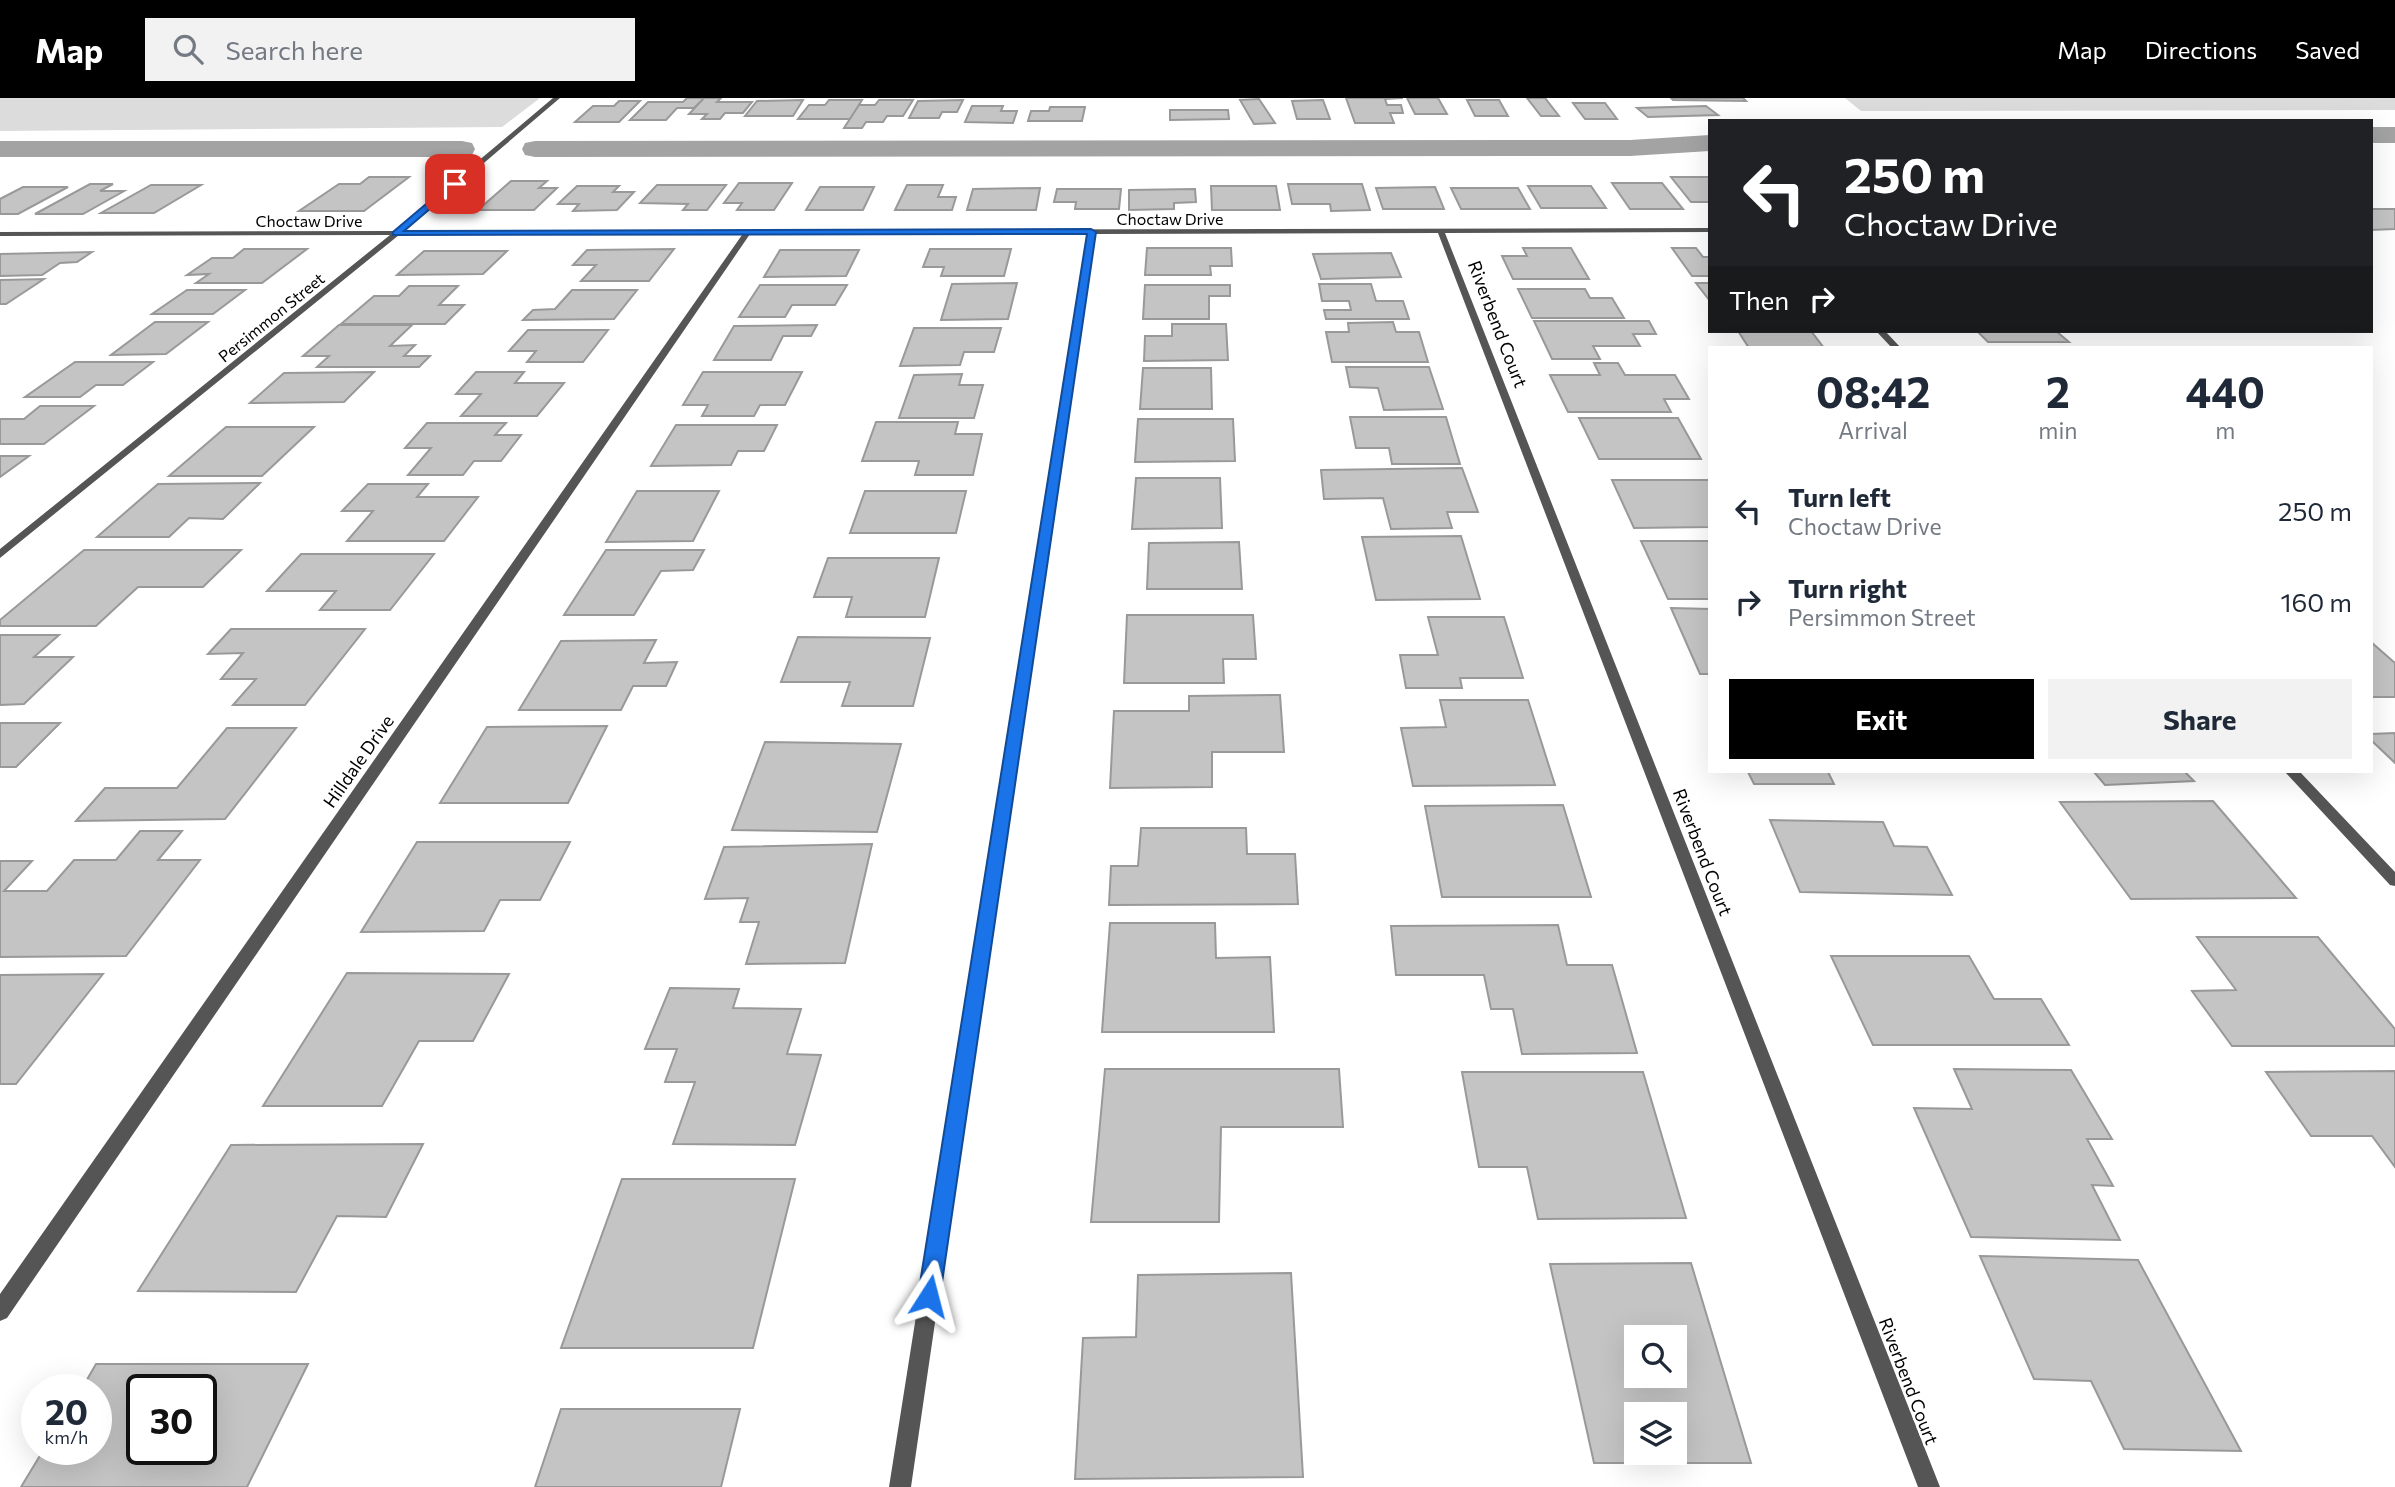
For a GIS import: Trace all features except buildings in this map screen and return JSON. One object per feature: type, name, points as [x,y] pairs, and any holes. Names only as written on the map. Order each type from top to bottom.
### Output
[{"type":"street","name":"Persimmon Street","points":[[0,555],[396,233],[556,98]]},
{"type":"street","name":"Choctaw Drive","points":[[0,234],[1708,230]]},
{"type":"street","name":"Riverbend Court","points":[[1441,231],[1929,1487]]},
{"type":"street","points":[[900,1487],[1091,232]]},
{"type":"street","name":"Hilldale Drive","points":[[0,1311],[747,233]]},
{"type":"street","points":[[1882,333],[1894,346]]},
{"type":"street","points":[[2293,773],[2395,881]]},
{"type":"shaded area","points":[[0,98],[540,98],[502,127],[0,131]]},
{"type":"shaded area","points":[[1845,98],[2395,98],[2395,110],[1861,111]]},
{"type":"waterway","points":[[2373,135],[2395,135]]},
{"type":"waterway","points":[[535,149],[1630,148],[1708,143]]},
{"type":"waterway","points":[[0,149],[462,149]]},
{"type":"route","points":[[455,184],[396,233],[1091,232],[929,1296]]}]
